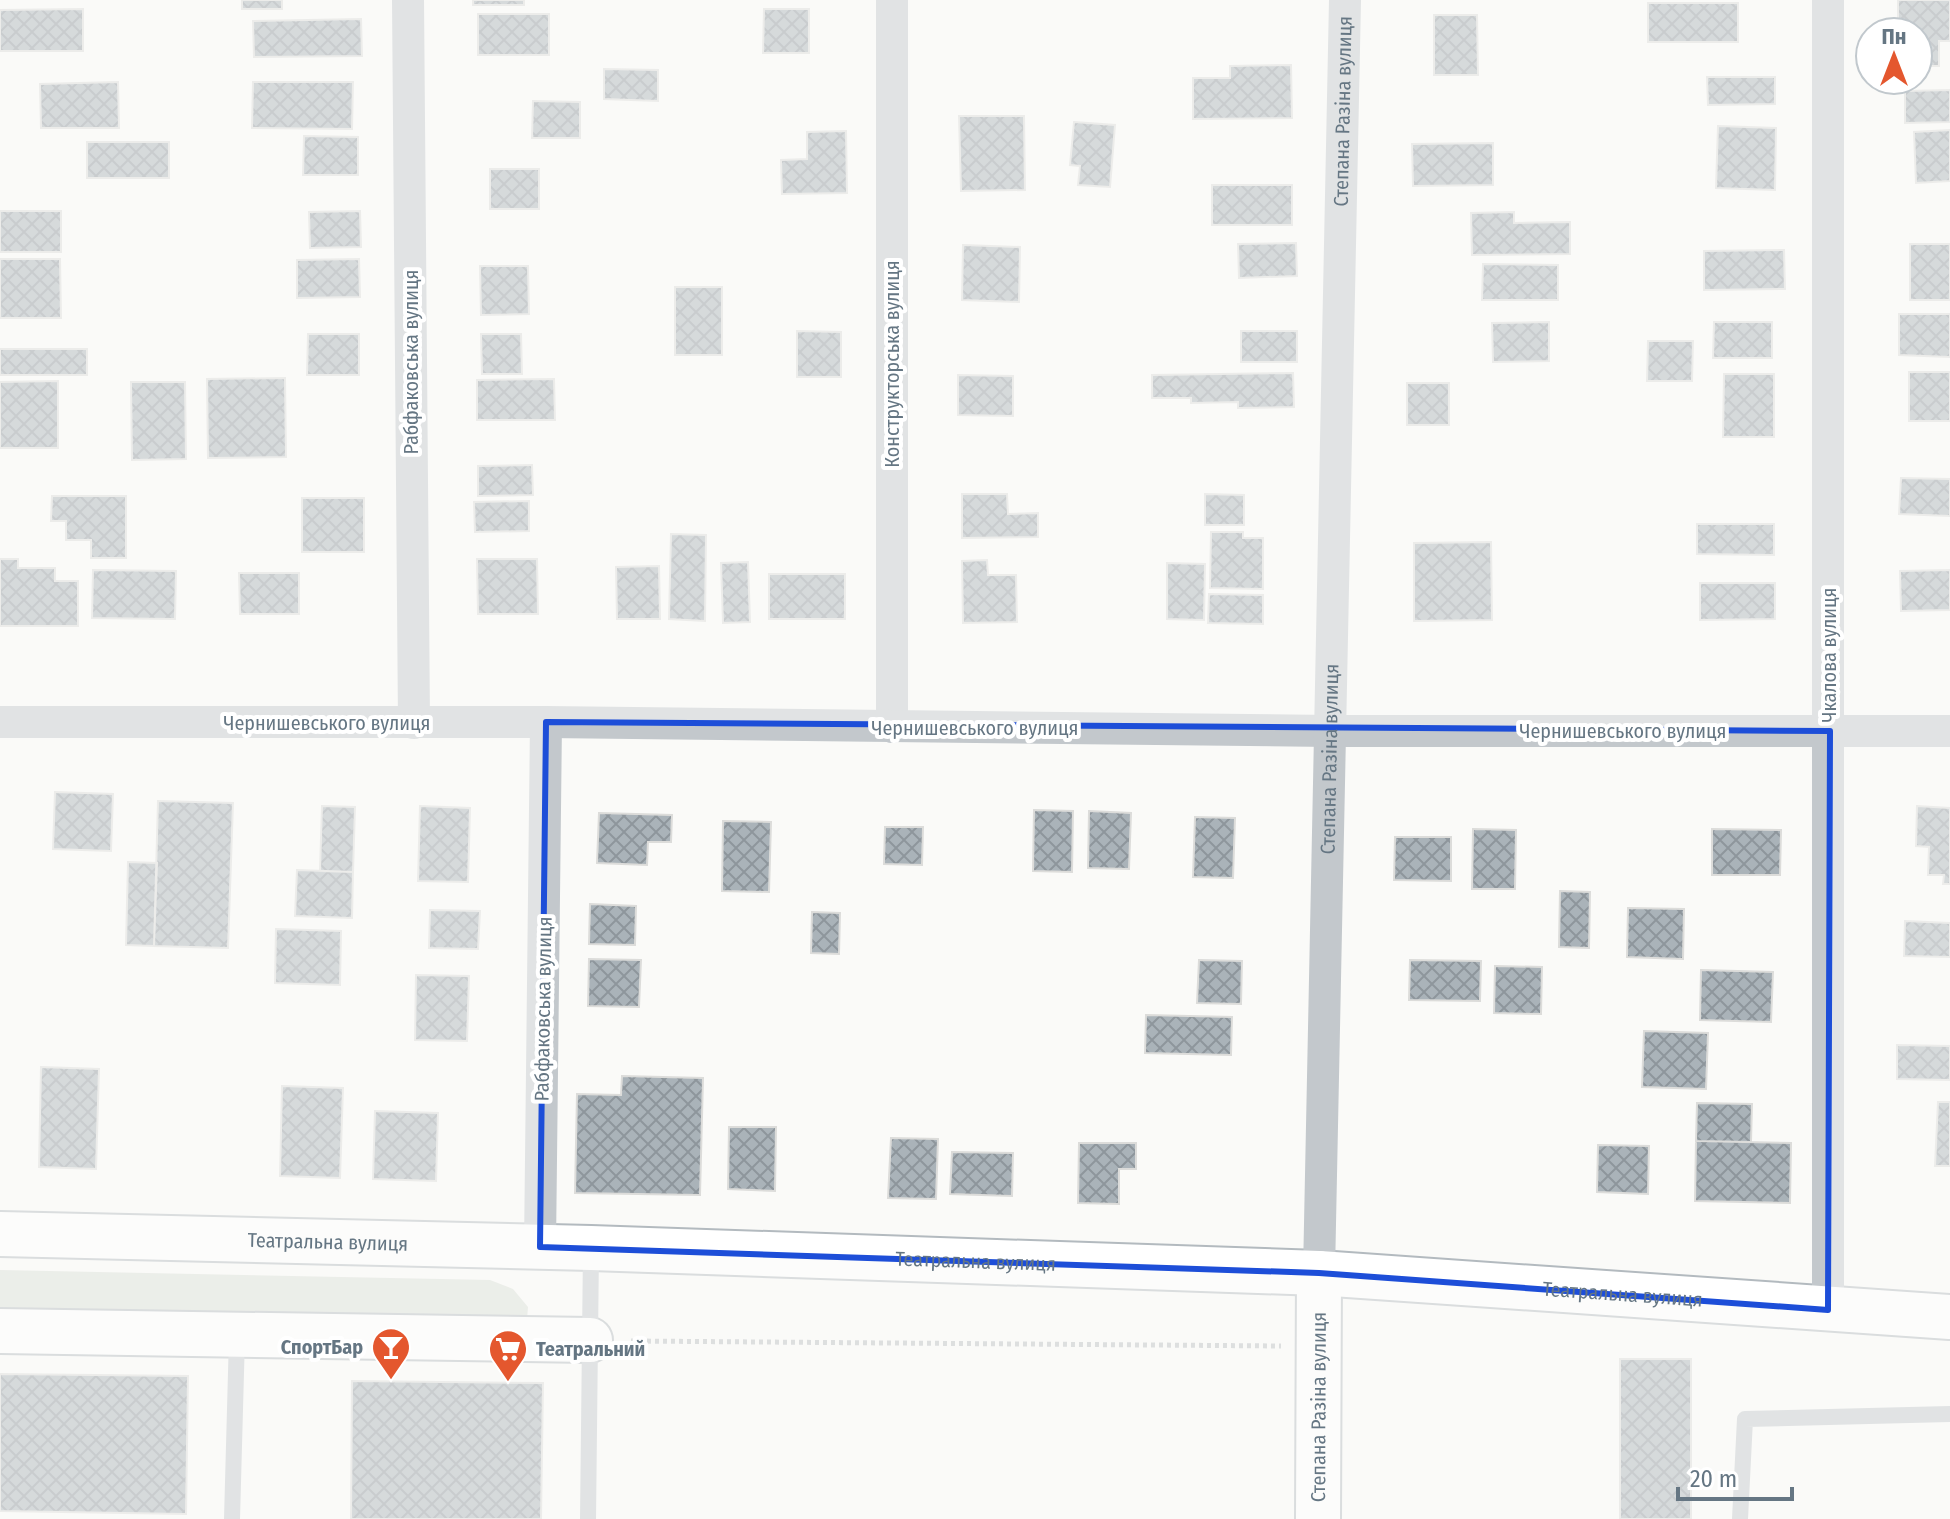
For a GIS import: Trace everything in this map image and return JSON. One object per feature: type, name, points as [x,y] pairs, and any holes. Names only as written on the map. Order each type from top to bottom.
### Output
[{"type":"street","name":"Рабфаковська вулиця","points":[[408,0],[414,723]]},
{"type":"street","name":"Конструкторська вулиця","points":[[892,0],[892,727]]},
{"type":"street","name":"Степана Разіна вулиця","points":[[1318,1519],[1319,1273],[1345,0]]},
{"type":"street","name":"Чкалова вулиця","points":[[1828,0],[1828,1310]]},
{"type":"street","name":"Чернишевського вулиця","points":[[0,722],[546,722],[1331,731],[1950,731]]},
{"type":"street","name":"Рабфаковська вулиця","points":[[540,1247],[546,722]]},
{"type":"street","name":"Театральна вулиця","points":[[0,1234],[591,1248],[1319,1273],[1950,1317]]},
{"type":"street","points":[[0,1331],[590,1340]]},
{"type":"lane","points":[[588,1519],[591,1248]]},
{"type":"lane","points":[[232,1519],[237,1335]]},
{"type":"lane","points":[[1740,1519],[1745,1419],[1950,1414]]},
{"type":"path","points":[[590,1340],[1319,1346]]},
{"type":"highlighted area","points":[[546,722],[1830,731],[1828,1310],[1319,1273],[540,1247]]},
{"type":"shaded area","points":[[0,1270],[490,1280],[513,1289],[528,1307],[527,1319],[0,1313]]},
{"type":"building","points":[[242,0],[282,0],[282,9],[242,9]]},
{"type":"building","points":[[473,0],[524,0],[524,5],[473,5]]},
{"type":"building","points":[[1898,0],[1950,0],[1950,41],[1939,41],[1939,66],[1934,66],[1934,16],[1898,16]]},
{"type":"building","points":[[1648,3],[1738,3],[1738,42],[1648,42]]},
{"type":"building","points":[[83,9],[83,51],[0,51],[0,10]]},
{"type":"building","points":[[764,9],[809,9],[809,53],[763,53]]},
{"type":"building","points":[[478,14],[549,14],[549,55],[478,55]]},
{"type":"building","points":[[1434,15],[1477,15],[1478,75],[1434,75]]},
{"type":"building","points":[[361,19],[362,56],[254,57],[253,21]]},
{"type":"building","points":[[1291,65],[1292,118],[1193,119],[1193,78],[1230,78],[1230,66]]},
{"type":"building","points":[[604,69],[658,70],[658,101],[604,99]]},
{"type":"building","points":[[1707,77],[1775,77],[1775,104],[1708,105]]},
{"type":"building","points":[[118,82],[119,128],[41,128],[40,84]]},
{"type":"building","points":[[253,82],[353,82],[352,129],[252,128]]},
{"type":"building","points":[[1934,90],[1950,90],[1950,122],[1905,123],[1905,96],[1934,96]]},
{"type":"building","points":[[533,101],[580,102],[580,138],[532,138]]},
{"type":"building","points":[[959,116],[1024,116],[1025,190],[961,191]]},
{"type":"building","points":[[1074,122],[1115,125],[1110,187],[1078,185],[1080,166],[1070,165]]},
{"type":"building","points":[[1718,126],[1776,128],[1775,190],[1716,188]]},
{"type":"building","points":[[1950,130],[1950,181],[1916,183],[1914,132]]},
{"type":"building","points":[[846,131],[847,193],[782,194],[781,160],[807,159],[807,132]]},
{"type":"building","points":[[304,136],[358,137],[358,175],[303,175]]},
{"type":"building","points":[[87,142],[169,142],[169,178],[87,178]]},
{"type":"building","points":[[1493,143],[1493,185],[1413,186],[1412,144]]},
{"type":"building","points":[[490,169],[539,169],[539,209],[490,209]]},
{"type":"building","points":[[1212,185],[1292,185],[1292,225],[1212,225]]},
{"type":"building","points":[[0,211],[61,211],[61,252],[0,252]]},
{"type":"building","points":[[360,211],[361,247],[310,248],[309,212]]},
{"type":"building","points":[[1514,212],[1514,223],[1570,222],[1570,254],[1472,255],[1471,213]]},
{"type":"building","points":[[1296,243],[1297,276],[1239,278],[1238,244]]},
{"type":"building","points":[[1910,244],[1950,244],[1950,300],[1910,300]]},
{"type":"building","points":[[963,245],[1020,247],[1019,302],[962,300]]},
{"type":"building","points":[[1784,250],[1785,289],[1704,290],[1704,251]]},
{"type":"building","points":[[0,259],[60,259],[61,318],[0,318]]},
{"type":"building","points":[[359,259],[360,297],[297,298],[297,260]]},
{"type":"building","points":[[1483,264],[1558,265],[1558,300],[1482,300]]},
{"type":"building","points":[[480,266],[528,266],[529,314],[481,315]]},
{"type":"building","points":[[675,287],[722,287],[722,355],[675,355]]},
{"type":"building","points":[[1899,314],[1950,314],[1950,357],[1899,355]]},
{"type":"building","points":[[1549,322],[1549,361],[1493,362],[1492,323]]},
{"type":"building","points":[[1714,322],[1772,322],[1772,358],[1713,358]]},
{"type":"building","points":[[797,331],[841,332],[841,377],[797,377]]},
{"type":"building","points":[[1241,331],[1297,331],[1297,362],[1241,362]]},
{"type":"building","points":[[308,334],[359,334],[359,375],[307,375]]},
{"type":"building","points":[[481,334],[521,334],[522,374],[482,374]]},
{"type":"building","points":[[1648,341],[1693,341],[1692,381],[1647,381]]},
{"type":"building","points":[[0,349],[87,349],[87,375],[0,375]]},
{"type":"building","points":[[1909,372],[1950,372],[1950,421],[1909,421]]},
{"type":"building","points":[[1293,373],[1294,407],[1238,408],[1238,402],[1191,403],[1191,398],[1152,398],[1152,375]]},
{"type":"building","points":[[1724,374],[1774,374],[1774,437],[1723,437]]},
{"type":"building","points":[[958,375],[1013,376],[1013,416],[958,415]]},
{"type":"building","points":[[285,378],[286,457],[208,458],[207,379]]},
{"type":"building","points":[[554,379],[555,420],[477,420],[477,380]]},
{"type":"building","points":[[58,381],[58,448],[0,448],[0,382]]},
{"type":"building","points":[[131,382],[185,382],[186,459],[132,460]]},
{"type":"building","points":[[1407,383],[1449,383],[1449,425],[1407,425]]},
{"type":"building","points":[[532,465],[533,495],[478,496],[478,466]]},
{"type":"building","points":[[1901,478],[1950,479],[1950,516],[1899,514]]},
{"type":"building","points":[[962,494],[1007,494],[1008,514],[1038,513],[1038,537],[962,538]]},
{"type":"building","points":[[1205,494],[1244,495],[1244,525],[1205,525]]},
{"type":"building","points":[[52,496],[126,496],[126,558],[91,558],[91,540],[66,540],[66,521],[51,521]]},
{"type":"building","points":[[302,498],[364,498],[364,552],[302,552]]},
{"type":"building","points":[[529,501],[529,531],[475,532],[474,502]]},
{"type":"building","points":[[1697,524],[1774,524],[1774,555],[1697,554]]},
{"type":"building","points":[[1211,532],[1243,532],[1243,538],[1263,538],[1263,589],[1210,588]]},
{"type":"building","points":[[671,534],[706,535],[705,621],[669,619]]},
{"type":"building","points":[[1491,542],[1492,620],[1414,621],[1414,543]]},
{"type":"building","points":[[0,559],[18,559],[18,568],[55,568],[55,581],[78,581],[78,626],[0,626]]},
{"type":"building","points":[[477,559],[537,559],[538,614],[478,614]]},
{"type":"building","points":[[987,560],[988,575],[1016,575],[1017,622],[963,623],[962,561]]},
{"type":"building","points":[[748,562],[750,622],[723,623],[721,563]]},
{"type":"building","points":[[1167,563],[1205,564],[1204,620],[1167,619]]},
{"type":"building","points":[[659,566],[660,619],[617,619],[616,567]]},
{"type":"building","points":[[93,570],[176,571],[175,619],[92,618]]},
{"type":"building","points":[[1950,570],[1950,610],[1901,611],[1900,571]]},
{"type":"building","points":[[239,573],[299,573],[299,614],[240,614]]},
{"type":"building","points":[[769,574],[845,574],[845,619],[769,619]]},
{"type":"building","points":[[1700,583],[1775,583],[1775,619],[1700,620]]},
{"type":"building","points":[[1209,594],[1263,595],[1263,624],[1208,623]]},
{"type":"building","points":[[55,792],[113,794],[111,851],[53,849]]},
{"type":"building","points":[[158,801],[233,803],[228,948],[154,946]]},
{"type":"building","points":[[322,806],[355,807],[353,872],[320,871]]},
{"type":"building","points":[[420,806],[470,808],[468,882],[418,881]]},
{"type":"building","points":[[1917,806],[1950,808],[1950,884],[1943,884],[1944,875],[1928,875],[1929,847],[1916,846]]},
{"type":"building","points":[[1034,810],[1073,811],[1072,872],[1033,871]]},
{"type":"building","points":[[1089,811],[1131,813],[1129,869],[1088,868]]},
{"type":"building","points":[[599,813],[672,815],[671,842],[648,842],[647,865],[597,863]]},
{"type":"building","points":[[1195,817],[1235,818],[1233,878],[1193,877]]},
{"type":"building","points":[[723,821],[771,822],[769,892],[722,891]]},
{"type":"building","points":[[885,827],[923,827],[922,865],[884,864]]},
{"type":"building","points":[[1473,829],[1516,830],[1515,889],[1472,889]]},
{"type":"building","points":[[1712,829],[1781,830],[1780,875],[1712,875]]},
{"type":"building","points":[[1395,837],[1451,837],[1451,881],[1394,880]]},
{"type":"building","points":[[128,862],[157,863],[154,946],[126,945]]},
{"type":"building","points":[[297,870],[353,872],[352,918],[295,916]]},
{"type":"building","points":[[1560,891],[1590,892],[1589,948],[1559,947]]},
{"type":"building","points":[[590,904],[636,906],[635,945],[589,944]]},
{"type":"building","points":[[1628,908],[1684,909],[1683,959],[1627,957]]},
{"type":"building","points":[[430,910],[480,911],[478,949],[429,948]]},
{"type":"building","points":[[812,912],[840,913],[839,954],[811,953]]},
{"type":"building","points":[[1905,921],[1950,923],[1950,957],[1904,956]]},
{"type":"building","points":[[276,929],[341,931],[340,985],[275,983]]},
{"type":"building","points":[[589,959],[641,960],[639,1007],[588,1006]]},
{"type":"building","points":[[1199,960],[1242,961],[1241,1004],[1197,1003]]},
{"type":"building","points":[[1410,960],[1481,961],[1480,1001],[1409,1000]]},
{"type":"building","points":[[1495,966],[1542,967],[1541,1014],[1494,1013]]},
{"type":"building","points":[[1701,970],[1773,972],[1771,1022],[1700,1020]]},
{"type":"building","points":[[416,975],[469,976],[467,1041],[415,1040]]},
{"type":"building","points":[[1146,1015],[1232,1017],[1231,1055],[1145,1053]]},
{"type":"building","points":[[1644,1031],[1708,1033],[1706,1089],[1642,1087]]},
{"type":"building","points":[[1897,1045],[1950,1046],[1950,1080],[1897,1079]]},
{"type":"building","points":[[41,1067],[99,1069],[96,1169],[39,1167]]},
{"type":"building","points":[[622,1076],[703,1078],[700,1195],[575,1193],[577,1094],[621,1095]]},
{"type":"building","points":[[282,1086],[343,1088],[340,1178],[280,1176]]},
{"type":"building","points":[[1938,1102],[1950,1102],[1950,1166],[1935,1166]]},
{"type":"building","points":[[1697,1103],[1752,1104],[1751,1142],[1696,1141]]},
{"type":"building","points":[[375,1111],[438,1113],[436,1181],[373,1179]]},
{"type":"building","points":[[729,1127],[776,1127],[775,1191],[728,1189]]},
{"type":"building","points":[[891,1138],[938,1139],[936,1199],[888,1198]]},
{"type":"building","points":[[1696,1141],[1791,1143],[1790,1203],[1695,1201]]},
{"type":"building","points":[[1079,1143],[1136,1143],[1136,1169],[1119,1169],[1119,1204],[1078,1203]]},
{"type":"building","points":[[1598,1145],[1649,1146],[1648,1194],[1597,1192]]},
{"type":"building","points":[[952,1152],[1013,1153],[1012,1196],[950,1194]]},
{"type":"building","points":[[1620,1359],[1691,1359],[1691,1519],[1620,1519]]},
{"type":"building","points":[[0,1374],[188,1376],[186,1514],[0,1511]]},
{"type":"building","points":[[352,1381],[543,1383],[541,1519],[351,1519]]},
{"type":"place","name":"СпортБар","points":[[391,1381]]},
{"type":"place","name":"Театральний","points":[[508,1383]]}]
